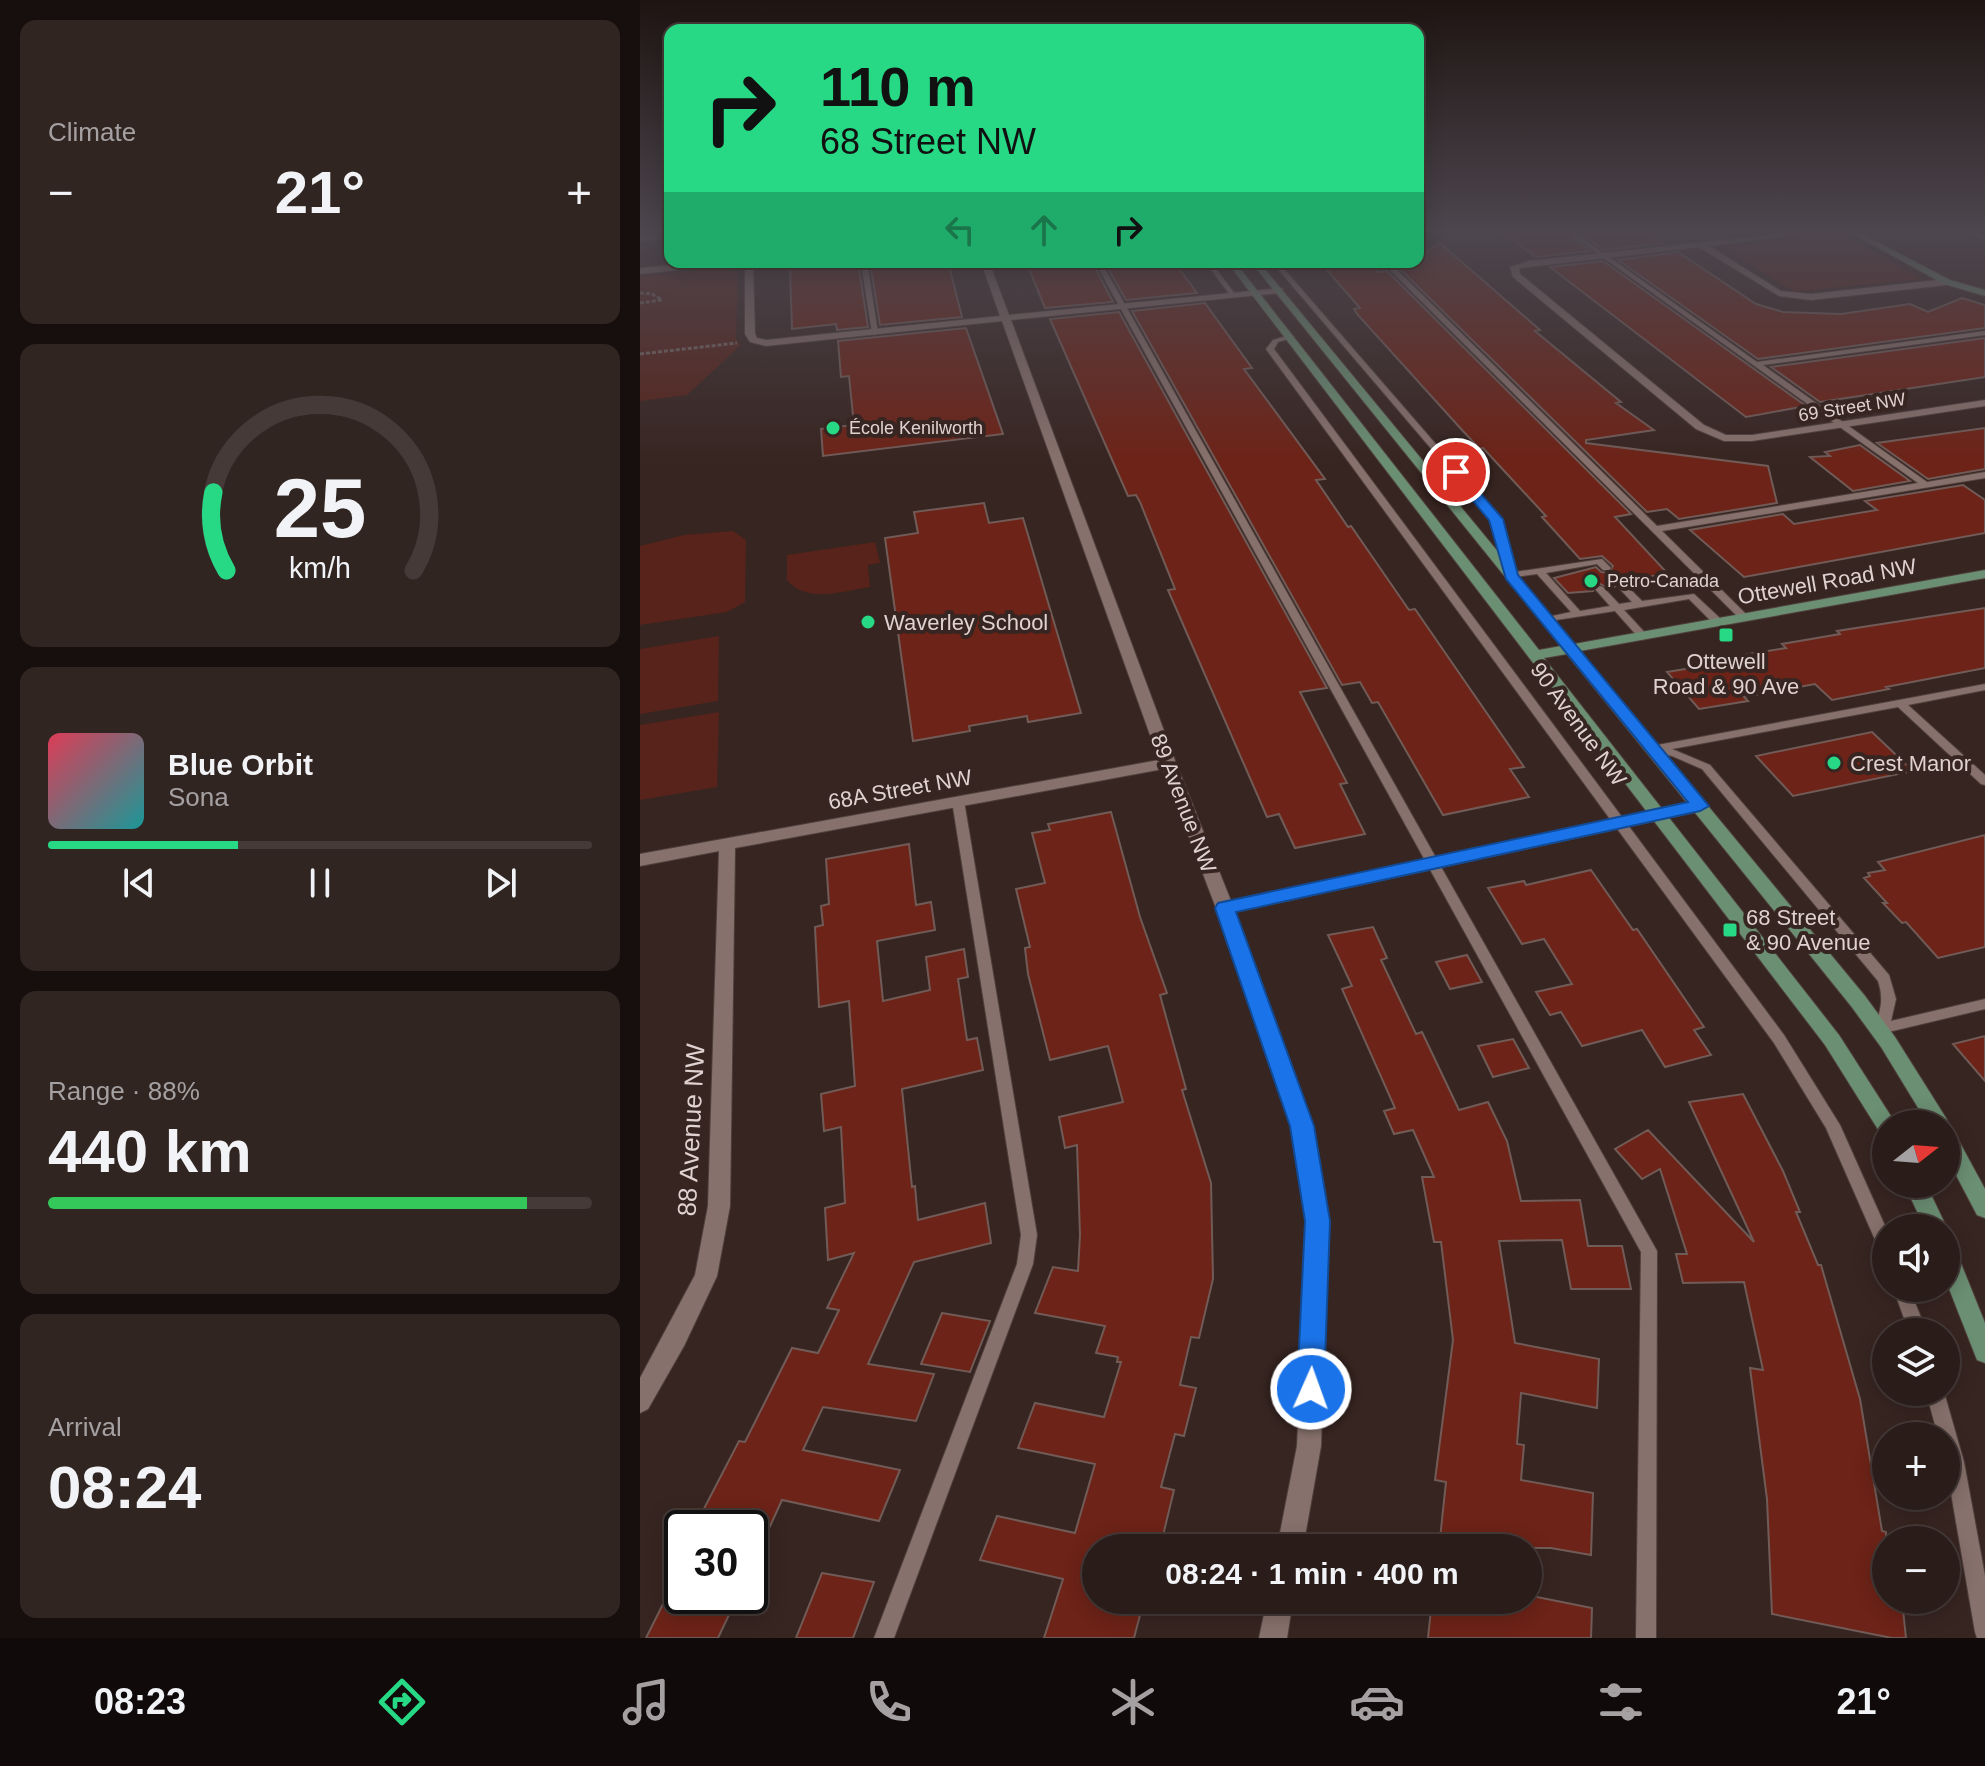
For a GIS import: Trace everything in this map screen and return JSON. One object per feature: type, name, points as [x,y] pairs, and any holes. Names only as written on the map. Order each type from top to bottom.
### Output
[{"type":"main road","name":"90 Avenue NW","points":[[1269,309],[1832,1040],[1876,1110]]},
{"type":"main road","name":"90 Avenue NW","points":[[1295,309],[1880,1029],[1930,1110]]},
{"type":"main road","name":"Ottewell Road NW","points":[[1536,655],[1985,574]]},
{"type":"main road","points":[[1960,1162],[1985,1209]]},
{"type":"main road","points":[[1960,1289],[1985,1352]]},
{"type":"street","points":[[750,309],[750,334],[753,340],[766,343],[1100,309]]},
{"type":"street","name":"89 Avenue NW","points":[[1002,309],[1168,763],[1225,908],[1302,1126],[1318,1221],[1309,1446],[1293,1534]]},
{"type":"street","name":"69 Street NW","points":[[1558,309],[1700,427],[1724,438],[1752,438],[1985,403]]},
{"type":"street","name":"68A Street NW","points":[[640,860],[1168,763]]},
{"type":"street","points":[[1225,908],[1700,806]]},
{"type":"street","name":"88 Avenue NW","points":[[640,1401],[676,1338],[706,1276],[719,1206],[727,844]]},
{"type":"street","points":[[1273,1638],[1277,1614]]},
{"type":"lane","points":[[871,309],[875,333]]},
{"type":"lane","points":[[1123,309],[1649,1251],[1646,1638]]},
{"type":"lane","name":"90 Avenue NW","points":[[1316,309],[1496,519],[1511,576]]},
{"type":"lane","points":[[1433,309],[1745,618]]},
{"type":"lane","points":[[1680,309],[1926,485]]},
{"type":"lane","points":[[1756,364],[1985,333]]},
{"type":"lane","name":"90 Avenue NW","points":[[1290,337],[1275,341],[1270,349],[1779,1039],[1832,1125],[1872,1215]]},
{"type":"lane","points":[[1655,529],[1985,475]]},
{"type":"lane","points":[[1511,576],[1580,569],[1599,561],[1606,568]]},
{"type":"lane","points":[[1539,571],[1578,614]]},
{"type":"lane","points":[[1622,586],[1639,604]]},
{"type":"lane","points":[[1600,589],[1643,636]]},
{"type":"lane","points":[[1547,620],[1691,596],[1719,623]]},
{"type":"lane","points":[[1652,749],[1985,687]]},
{"type":"lane","points":[[1899,702],[1985,781]]},
{"type":"lane","name":"90 Avenue NW","points":[[1652,749],[1675,753],[1706,767],[1884,979],[1890,991],[1891,1007],[1880,1029]]},
{"type":"lane","points":[[884,1638],[1025,1264],[1029,1235],[958,801]]},
{"type":"lane","points":[[1880,1029],[1985,1004]]},
{"type":"lane","points":[[1939,1406],[1955,1462],[1985,1632]]},
{"type":"path","points":[[640,354],[753,340]]},
{"type":"shaded area","points":[[640,309],[737,309],[736,339],[741,345],[687,395],[640,401]]},
{"type":"shaded area","points":[[733,531],[746,540],[745,602],[727,612],[640,625],[640,546],[684,535]]},
{"type":"shaded area","points":[[875,542],[880,563],[868,565],[870,587],[815,594],[795,587],[787,580],[787,555]]},
{"type":"shaded area","points":[[719,636],[718,701],[640,714],[640,649]]},
{"type":"shaded area","points":[[719,712],[717,787],[640,800],[640,725]]},
{"type":"building","points":[[791,309],[865,309],[868,327],[837,330],[836,324],[792,329]]},
{"type":"building","points":[[878,309],[960,309],[962,317],[880,325]]},
{"type":"building","points":[[1210,309],[1252,368],[1244,369],[1325,479],[1316,480],[1348,527],[1351,526],[1409,610],[1415,609],[1524,767],[1510,769],[1529,797],[1443,815],[1378,702],[1372,703],[1360,682],[1342,685],[1132,311]]},
{"type":"building","points":[[1354,309],[1426,309],[1631,514],[1615,517],[1668,574],[1632,579],[1629,583],[1620,580],[1614,587],[1608,588],[1598,583],[1593,591],[1568,593],[1554,578],[1596,567],[1601,572],[1609,573],[1613,566],[1602,556],[1580,559],[1542,517],[1546,516],[1483,448],[1480,449],[1462,430]]},
{"type":"building","points":[[1441,309],[1516,309],[1540,330],[1535,331],[1621,402],[1616,403],[1654,430],[1586,440],[1586,443],[1768,466],[1777,503],[1679,519],[1667,509],[1647,512]]},
{"type":"building","points":[[1605,309],[1671,309],[1806,406],[1746,417]]},
{"type":"building","points":[[1688,309],[1774,309],[1841,314],[1872,309],[1928,312],[1985,309],[1985,328],[1758,359]]},
{"type":"building","points":[[1119,312],[1327,688],[1300,692],[1347,783],[1340,784],[1365,834],[1295,848],[1279,814],[1267,817],[1168,590],[1175,589],[1140,502],[1136,495],[1128,496],[1050,319]]},
{"type":"building","points":[[966,328],[1003,434],[823,456],[821,429],[854,425],[849,376],[841,377],[838,341]]},
{"type":"building","points":[[1985,338],[1985,377],[1820,402],[1771,367]]},
{"type":"building","points":[[1985,428],[1985,469],[1928,479],[1877,443]]},
{"type":"building","points":[[1860,445],[1910,481],[1853,491],[1810,457],[1830,456],[1825,452]]},
{"type":"building","points":[[1963,485],[1985,500],[1985,533],[1744,577],[1690,530],[1783,514],[1794,524],[1877,510],[1865,501]]},
{"type":"building","points":[[984,503],[989,523],[1023,518],[1081,713],[1028,722],[1027,716],[969,726],[970,731],[913,741],[885,538],[918,533],[914,512]]},
{"type":"building","points":[[1985,608],[1985,668],[1886,687],[1889,689],[1832,700],[1815,684],[1744,697],[1748,701],[1699,709],[1667,672],[1728,662],[1724,658],[1786,648],[1782,644],[1840,634],[1837,631]]},
{"type":"building","name":"Crest Manor","points":[[1872,732],[1913,771],[1793,796],[1756,756]]},
{"type":"building","points":[[1111,812],[1140,917],[1167,993],[1160,995],[1186,1089],[1182,1090],[1211,1183],[1213,1279],[1199,1338],[1191,1337],[1180,1385],[1196,1388],[1184,1436],[1175,1434],[1161,1487],[1174,1490],[1163,1534],[1082,1534],[1082,1614],[1140,1614],[1134,1638],[1044,1638],[1063,1579],[980,1560],[997,1516],[1075,1533],[1095,1464],[1018,1448],[1035,1403],[1104,1417],[1121,1362],[1117,1362],[1118,1357],[1096,1353],[1105,1326],[1035,1313],[1053,1267],[1078,1271],[1077,1145],[1065,1148],[1059,1117],[1123,1102],[1108,1046],[1050,1060],[1028,974],[1025,948],[1030,947],[1016,889],[1045,883],[1032,833],[1050,830],[1048,824]]},
{"type":"building","points":[[1985,835],[1985,947],[1938,958],[1906,922],[1902,923],[1883,903],[1887,903],[1864,878],[1870,876],[1868,873],[1885,870],[1878,862]]},
{"type":"building","points":[[909,844],[916,905],[931,902],[935,930],[877,941],[883,1001],[930,990],[926,957],[964,949],[968,977],[958,979],[967,1040],[977,1038],[983,1070],[902,1089],[918,1220],[985,1203],[991,1243],[914,1262],[868,1364],[934,1374],[916,1421],[823,1407],[803,1450],[900,1470],[879,1521],[782,1500],[768,1531],[768,1510],[703,1510],[739,1441],[745,1442],[792,1348],[818,1353],[839,1310],[827,1308],[854,1253],[828,1260],[825,1208],[845,1203],[841,1127],[824,1131],[821,1094],[855,1086],[849,1001],[819,1007],[815,927],[823,925],[821,906],[829,904],[826,859]]},
{"type":"building","points":[[1591,870],[1633,930],[1637,929],[1704,1027],[1694,1030],[1711,1055],[1665,1067],[1642,1030],[1582,1046],[1561,1012],[1550,1015],[1536,992],[1572,984],[1544,939],[1522,944],[1488,888],[1524,881],[1526,885]]},
{"type":"building","points":[[1373,927],[1387,958],[1381,960],[1416,1034],[1422,1032],[1459,1110],[1488,1102],[1507,1141],[1521,1201],[1580,1200],[1588,1246],[1622,1246],[1631,1289],[1571,1289],[1562,1240],[1499,1241],[1515,1343],[1599,1359],[1597,1408],[1521,1393],[1517,1444],[1524,1445],[1521,1480],[1593,1493],[1591,1555],[1542,1548],[1542,1534],[1440,1534],[1446,1482],[1435,1480],[1453,1340],[1441,1242],[1434,1242],[1422,1177],[1434,1177],[1413,1130],[1394,1134],[1384,1111],[1395,1108],[1342,989],[1352,986],[1328,935]]},
{"type":"building","points":[[1467,955],[1482,982],[1450,989],[1436,962]]},
{"type":"building","points":[[1985,1036],[1985,1081],[1953,1044]]},
{"type":"building","points":[[1513,1039],[1529,1068],[1493,1077],[1478,1046]]},
{"type":"building","points":[[1743,1094],[1783,1171],[1800,1212],[1796,1212],[1818,1265],[1821,1265],[1860,1399],[1872,1471],[1872,1510],[1878,1510],[1881,1526],[1872,1526],[1872,1614],[1903,1614],[1906,1638],[1892,1638],[1772,1614],[1767,1499],[1750,1368],[1763,1370],[1744,1282],[1683,1283],[1676,1254],[1687,1254],[1660,1169],[1642,1179],[1615,1149],[1648,1130],[1754,1242],[1689,1102]]},
{"type":"building","points":[[942,1313],[990,1321],[970,1372],[921,1364]]},
{"type":"building","points":[[822,1573],[874,1582],[853,1638],[796,1638]]},
{"type":"building","points":[[1542,1598],[1592,1608],[1591,1638],[1428,1638],[1431,1614],[1542,1614]]},
{"type":"building","points":[[664,1602],[664,1614],[729,1614],[718,1638],[646,1638]]},
{"type":"place","name":"École Kenilworth","points":[[833,428]]},
{"type":"place","name":"Petro-Canada","points":[[1591,581]]},
{"type":"place","name":"Waverley School","points":[[868,622]]},
{"type":"place","name":"Ottewell Road & 90 Ave","points":[[1726,635]]},
{"type":"place","name":"Crest Manor","points":[[1834,763]]},
{"type":"place","name":"68 Street & 90 Avenue","points":[[1730,930]]},
{"type":"route","points":[[1311,1389],[1318,1221],[1302,1126],[1225,908],[1700,806],[1511,576],[1496,519],[1456,472]]}]
